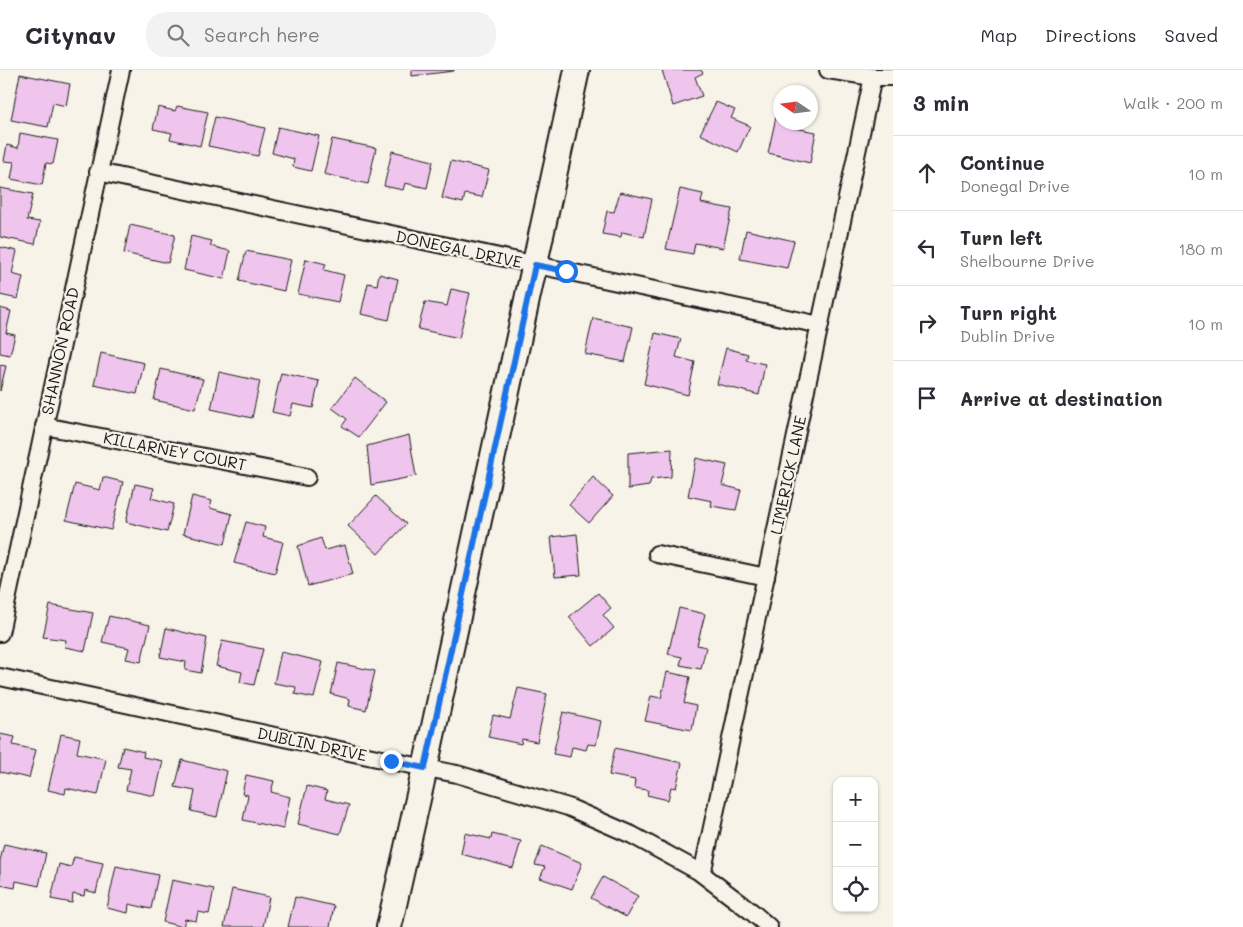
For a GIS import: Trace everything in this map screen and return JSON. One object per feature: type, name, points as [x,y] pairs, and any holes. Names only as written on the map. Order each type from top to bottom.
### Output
[{"type":"main road","points":[[389,927],[577,70]]},
{"type":"street","name":"SHANNON ROAD","points":[[0,633],[120,70]]},
{"type":"street","points":[[828,70],[873,77],[893,77]]},
{"type":"street","name":"LIMERICK LANE","points":[[702,874],[873,77]]},
{"type":"street","name":"DONEGAL DRIVE","points":[[98,172],[820,325]]},
{"type":"street","name":"KILLARNEY COURT","points":[[44,426],[307,477]]},
{"type":"street","points":[[657,554],[766,577]]},
{"type":"street","name":"DUBLIN DRIVE","points":[[0,677],[457,774],[568,807],[632,835],[702,874],[769,927]]},
{"type":"building","points":[[412,70],[454,70],[454,71],[412,76]]},
{"type":"building","points":[[662,70],[701,70],[703,73],[695,77],[702,96],[673,106]]},
{"type":"building","points":[[20,74],[70,84],[66,106],[53,103],[48,127],[11,120]]},
{"type":"building","points":[[716,102],[735,110],[731,118],[750,126],[738,152],[700,134]]},
{"type":"building","points":[[177,106],[208,112],[200,146],[170,139],[172,133],[153,129],[158,107],[175,111]]},
{"type":"building","points":[[215,117],[265,128],[258,156],[208,146]]},
{"type":"building","points":[[278,127],[319,136],[311,171],[293,167],[294,159],[272,153]]},
{"type":"building","points":[[773,130],[816,132],[810,163],[768,153]]},
{"type":"building","points":[[20,133],[58,140],[53,164],[46,163],[42,185],[11,179],[14,162],[4,161],[7,145],[18,148]]},
{"type":"building","points":[[332,139],[376,148],[368,184],[324,174]]},
{"type":"building","points":[[392,151],[433,161],[427,188],[405,183],[403,190],[384,186]]},
{"type":"building","points":[[451,161],[489,170],[482,197],[465,194],[463,203],[442,198]]},
{"type":"building","points":[[0,188],[33,194],[27,220],[40,222],[35,244],[0,237]]},
{"type":"building","points":[[680,189],[703,194],[701,203],[732,209],[723,248],[695,243],[693,254],[666,249]]},
{"type":"building","points":[[620,192],[652,199],[644,237],[622,232],[621,237],[602,234],[607,211],[614,212]]},
{"type":"building","points":[[130,225],[175,235],[168,263],[124,253]]},
{"type":"building","points":[[746,230],[794,241],[787,268],[740,259]]},
{"type":"building","points":[[191,236],[212,241],[210,246],[230,251],[224,279],[184,270]]},
{"type":"building","points":[[0,247],[17,251],[12,274],[23,277],[18,299],[0,295]]},
{"type":"building","points":[[246,251],[291,260],[284,291],[239,281]]},
{"type":"building","points":[[306,259],[326,264],[324,270],[344,275],[338,302],[298,294]]},
{"type":"building","points":[[379,274],[398,279],[389,320],[361,314],[368,283],[377,285]]},
{"type":"building","points":[[451,289],[470,293],[459,338],[418,329],[425,302],[447,306]]},
{"type":"building","points":[[0,308],[11,311],[6,333],[15,335],[10,355],[0,353]]},
{"type":"building","points":[[593,318],[633,327],[625,362],[585,354]]},
{"type":"building","points":[[655,333],[681,339],[676,357],[695,362],[688,395],[644,384]]},
{"type":"building","points":[[726,348],[748,354],[746,360],[765,364],[759,395],[717,384]]},
{"type":"building","points":[[101,353],[144,363],[137,394],[94,385]]},
{"type":"building","points":[[0,365],[6,366],[0,391]]},
{"type":"building","points":[[161,369],[203,379],[195,409],[154,400]]},
{"type":"building","points":[[219,372],[260,381],[252,418],[211,409]]},
{"type":"building","points":[[281,373],[319,381],[313,408],[293,404],[290,416],[272,412]]},
{"type":"building","points":[[355,378],[386,402],[359,437],[342,426],[347,419],[332,408]]},
{"type":"building","points":[[409,435],[416,476],[371,485],[367,446]]},
{"type":"building","points":[[672,449],[671,477],[651,479],[649,486],[628,489],[628,453]]},
{"type":"building","points":[[696,458],[727,465],[722,485],[741,490],[736,510],[711,506],[712,501],[688,496]]},
{"type":"building","points":[[103,477],[123,482],[111,530],[66,520],[75,484],[100,490]]},
{"type":"building","points":[[593,477],[613,496],[589,523],[569,505]]},
{"type":"building","points":[[135,484],[154,488],[151,498],[174,504],[167,532],[126,522]]},
{"type":"building","points":[[192,496],[212,501],[210,508],[232,514],[225,544],[183,534]]},
{"type":"building","points":[[376,496],[406,524],[378,554],[348,526]]},
{"type":"building","points":[[246,522],[265,527],[263,537],[283,542],[275,573],[234,563]]},
{"type":"building","points":[[577,534],[581,575],[555,577],[551,537]]},
{"type":"building","points":[[321,538],[325,550],[345,545],[353,574],[308,586],[298,546]]},
{"type":"building","points":[[598,593],[611,608],[603,615],[614,628],[593,646],[569,617]]},
{"type":"building","points":[[50,605],[93,613],[85,651],[65,647],[66,640],[43,637]]},
{"type":"building","points":[[679,608],[705,614],[697,645],[706,647],[701,669],[680,665],[682,657],[668,654]]},
{"type":"building","points":[[109,616],[150,625],[141,662],[126,659],[129,648],[102,642]]},
{"type":"building","points":[[166,628],[207,638],[201,673],[185,670],[186,662],[160,657]]},
{"type":"building","points":[[222,641],[263,649],[254,685],[240,682],[242,672],[216,666]]},
{"type":"building","points":[[281,652],[323,662],[314,698],[295,694],[296,687],[274,683]]},
{"type":"building","points":[[338,663],[375,671],[366,710],[349,706],[350,699],[331,694]]},
{"type":"building","points":[[667,672],[690,677],[684,703],[696,706],[692,730],[645,721],[651,696],[661,698]]},
{"type":"building","points":[[518,688],[547,694],[537,742],[522,739],[521,744],[488,737],[493,715],[510,719]]},
{"type":"building","points":[[563,712],[601,721],[596,745],[588,744],[586,750],[572,747],[570,757],[553,754]]},
{"type":"building","points":[[0,734],[15,737],[13,745],[36,750],[29,778],[0,772]]},
{"type":"building","points":[[61,734],[80,738],[77,753],[106,759],[98,795],[66,788],[65,794],[48,790]]},
{"type":"building","points":[[123,747],[144,752],[143,757],[163,761],[155,796],[126,790],[131,769],[118,767]]},
{"type":"building","points":[[615,748],[682,763],[676,788],[671,787],[668,800],[647,795],[648,790],[634,788],[635,780],[609,775]]},
{"type":"building","points":[[182,760],[227,771],[217,817],[191,811],[195,791],[175,787]]},
{"type":"building","points":[[246,775],[274,781],[271,792],[290,797],[283,829],[243,820],[248,795],[242,794]]},
{"type":"building","points":[[307,786],[327,791],[325,799],[349,805],[340,834],[298,824]]},
{"type":"building","points":[[465,833],[491,839],[492,834],[521,841],[513,868],[461,854]]},
{"type":"building","points":[[4,844],[46,853],[39,886],[16,881],[15,888],[0,885],[0,861]]},
{"type":"building","points":[[542,846],[582,863],[572,889],[540,878],[545,867],[535,865]]},
{"type":"building","points":[[74,857],[103,863],[96,893],[85,890],[84,896],[73,894],[72,903],[51,899],[59,864],[71,867]]},
{"type":"building","points":[[116,866],[158,875],[151,909],[129,904],[128,913],[107,908]]},
{"type":"building","points":[[603,877],[638,896],[626,917],[591,898]]},
{"type":"building","points":[[172,880],[214,889],[209,914],[198,912],[196,921],[185,919],[183,927],[163,922]]},
{"type":"building","points":[[232,889],[269,897],[263,927],[224,927]]},
{"type":"building","points":[[295,897],[334,906],[330,927],[288,927]]},
{"type":"route","points":[[391,761],[425,768],[535,265],[566,271]]}]
